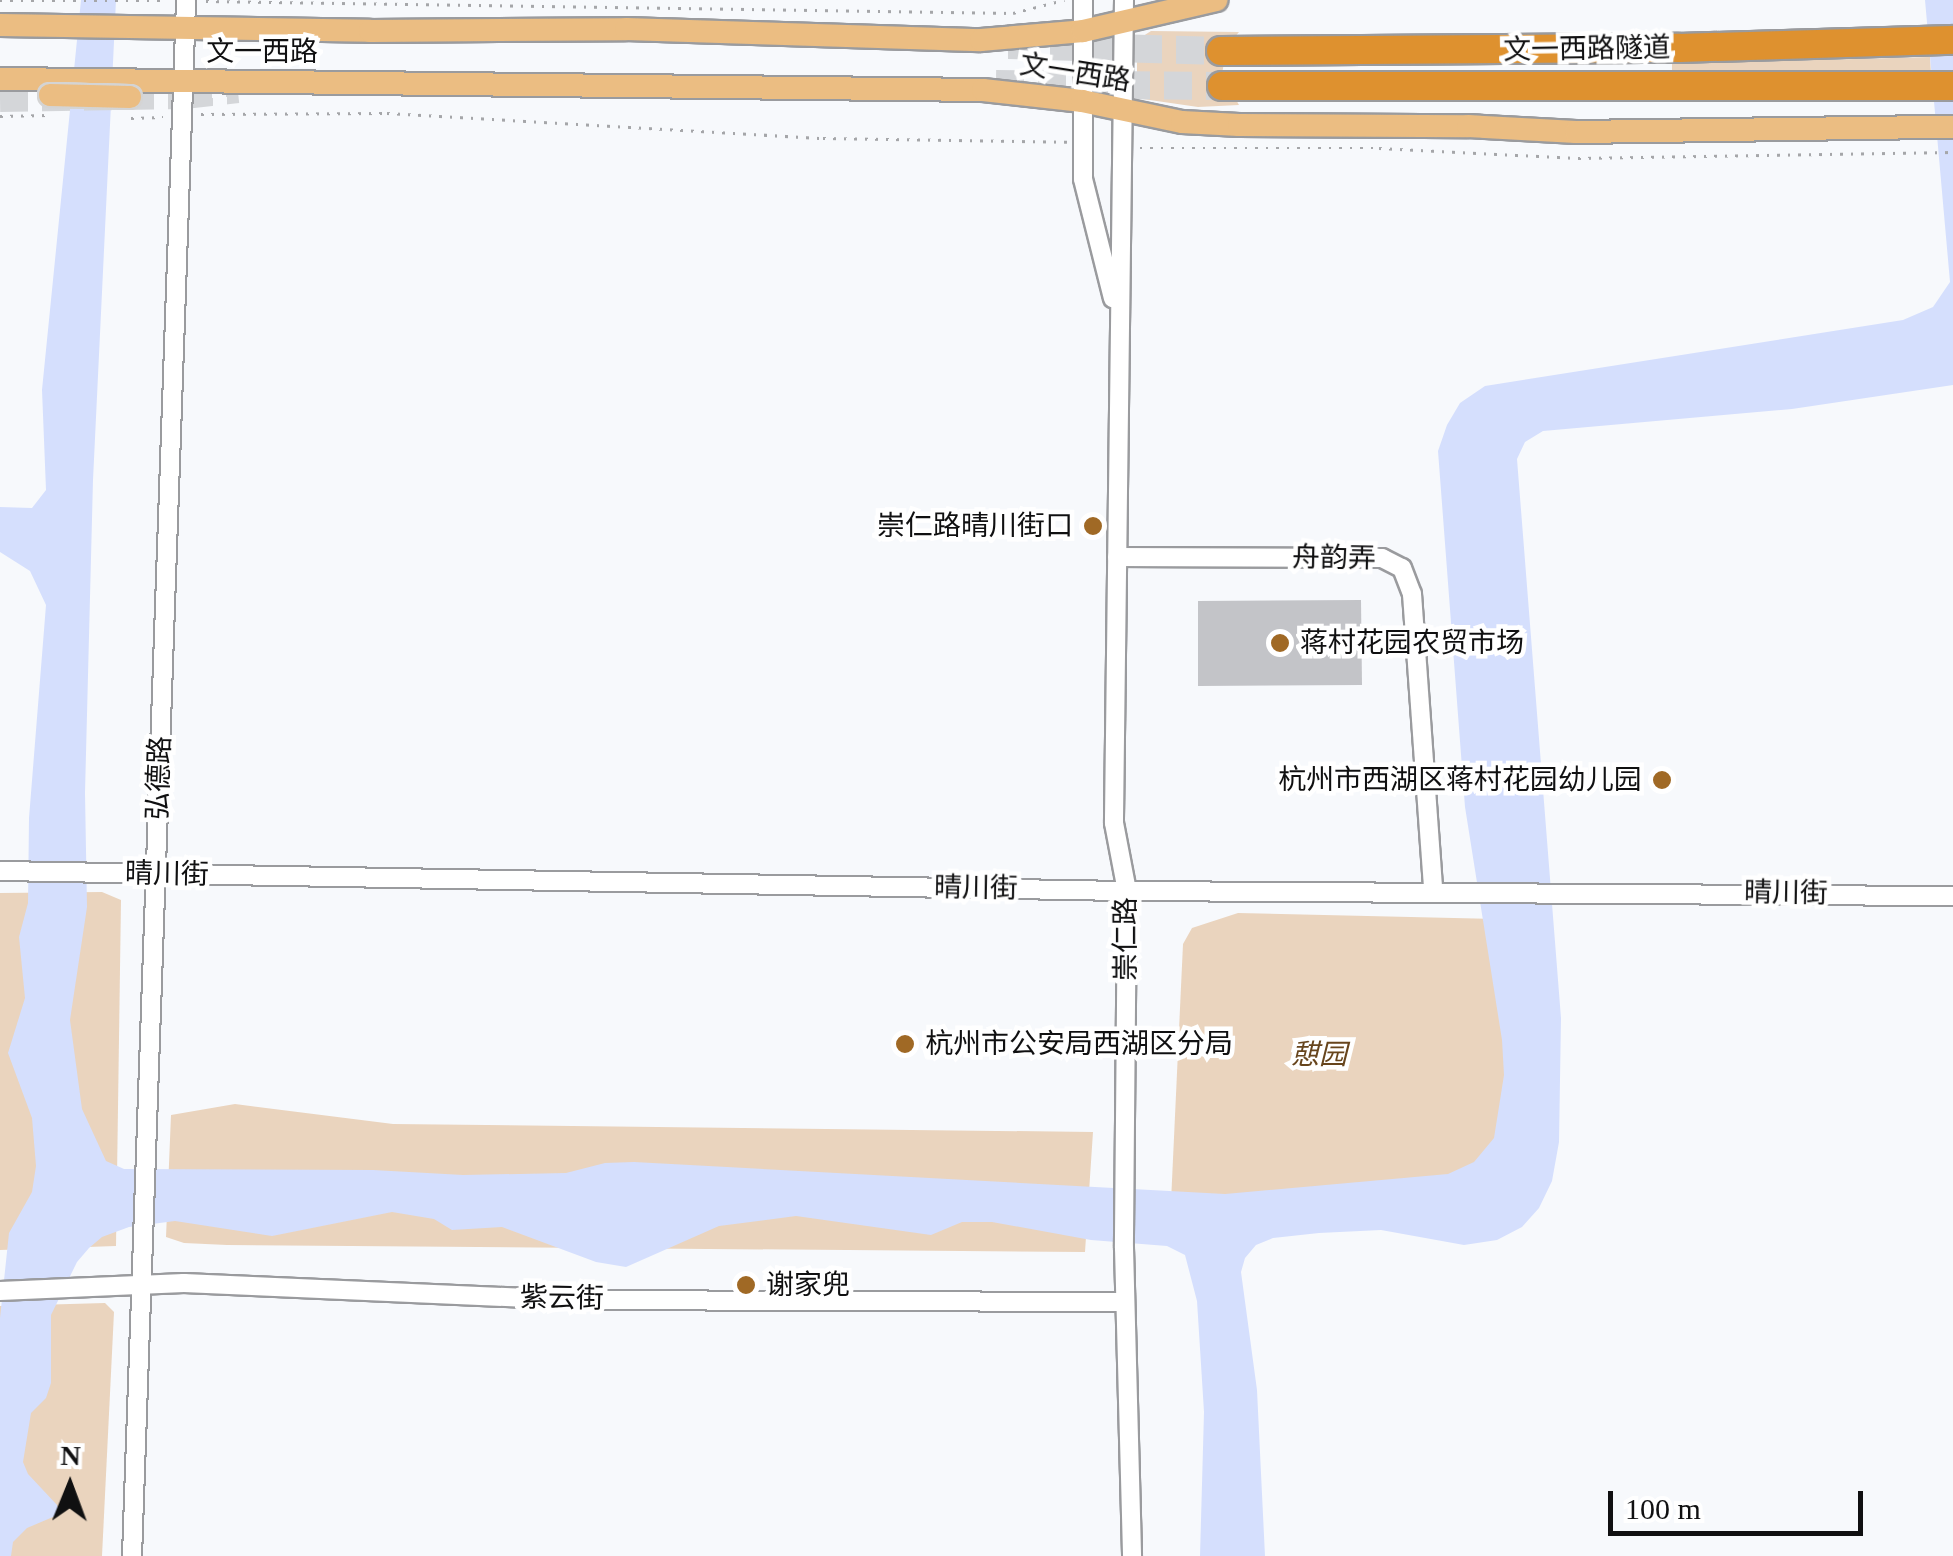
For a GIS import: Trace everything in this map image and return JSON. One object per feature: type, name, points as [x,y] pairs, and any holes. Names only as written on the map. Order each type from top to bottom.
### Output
[{"type":"highway","name":"文一西路隧道","points":[[1221,51],[1679,48],[1953,40]]},
{"type":"highway","name":"文一西路隧道","points":[[1222,86],[1953,86]]},
{"type":"main road","name":"文一西路","points":[[0,25],[626,29],[981,40],[1083,31],[1124,9],[1216,0]]},
{"type":"main road","name":"文一西路","points":[[0,79],[50,96]]},
{"type":"main road","name":"文一西路","points":[[0,94],[129,98],[187,82],[983,90],[1082,101],[1182,122],[1239,125],[1468,126],[1576,132],[1953,127]]},
{"type":"street","name":"弘德路","points":[[132,1556],[187,82],[186,0]]},
{"type":"street","name":"崇仁路","points":[[1083,0],[1083,179],[1119,322]]},
{"type":"street","name":"崇仁路","points":[[1124,9],[1114,823],[1128,890],[1124,1248],[1132,1556]]},
{"type":"street","name":"舟韵弄","points":[[1117,557],[1382,558],[1402,568],[1412,594],[1432,890]]},
{"type":"street","name":"晴川街","points":[[6,872],[1128,890],[1554,890],[1953,896]]},
{"type":"street","name":"紫云街","points":[[0,1291],[142,1284],[567,1300],[1125,1302]]},
{"type":"path","points":[[0,1],[136,4],[186,0],[1012,13],[1064,0]]},
{"type":"path","points":[[0,116],[50,96]]},
{"type":"path","points":[[129,98],[185,115],[388,113],[823,138],[1035,138],[1082,144]]},
{"type":"path","points":[[1124,148],[1415,149],[1578,158],[1953,152]]},
{"type":"green space","points":[[1151,31],[1239,32],[1227,46],[1222,74],[1239,105],[1198,107],[1143,99],[1137,94],[1137,40]]},
{"type":"green space","points":[[1930,57],[1931,74],[1672,71],[1672,64]]},
{"type":"green space","points":[[102,892],[121,900],[116,1246],[0,1250],[0,893]]},
{"type":"green space","name":"憇园","points":[[1238,913],[1497,919],[1514,1059],[1501,1143],[1461,1181],[1171,1202],[1183,944],[1192,928]]},
{"type":"green space","points":[[235,1104],[393,1124],[1093,1132],[1085,1252],[227,1245],[184,1243],[166,1237],[171,1115]]},
{"type":"green space","points":[[105,1303],[114,1312],[102,1556],[0,1556],[0,1306]]},
{"type":"water","points":[[81,0],[116,0],[93,480],[85,793],[87,907],[70,1020],[82,1109],[106,1161],[124,1169],[373,1170],[463,1175],[566,1173],[605,1163],[634,1162],[1225,1194],[1448,1174],[1474,1162],[1494,1138],[1504,1075],[1502,1040],[1465,807],[1438,451],[1460,403],[1485,386],[1903,320],[1933,307],[1950,282],[1925,0],[1953,0],[1953,385],[1792,409],[1543,431],[1525,442],[1517,459],[1561,1018],[1559,1142],[1552,1181],[1539,1208],[1522,1227],[1497,1240],[1464,1245],[1381,1230],[1319,1233],[1273,1238],[1256,1245],[1245,1258],[1241,1272],[1257,1390],[1265,1556],[1200,1556],[1204,1412],[1197,1301],[1185,1255],[1167,1246],[1091,1240],[992,1222],[962,1222],[931,1235],[796,1216],[719,1226],[626,1267],[596,1262],[502,1227],[452,1230],[434,1219],[392,1212],[272,1236],[175,1221],[129,1227],[102,1237],[89,1248],[77,1262],[51,1315],[51,1383],[46,1398],[31,1413],[23,1462],[60,1514],[27,1528],[13,1542],[11,1556],[0,1556],[0,1318],[9,1233],[32,1192],[36,1166],[32,1118],[8,1053],[25,998],[19,937],[28,903],[29,818],[46,605],[30,571],[0,552],[0,507],[32,508],[46,490],[42,390]]},
{"type":"building","name":"蒋村花园农贸市场","points":[[1361,600],[1362,685],[1198,686],[1198,601]]},
{"type":"tunnel","points":[[1008,45],[1221,51]]},
{"type":"tunnel","points":[[996,84],[1222,86]]},
{"type":"tunnel","points":[[0,98],[184,95],[238,89]]},
{"type":"place","name":"崇仁路晴川街口","points":[[1093,526]]},
{"type":"place","name":"蒋村花园农贸市场","points":[[1280,643]]},
{"type":"place","name":"杭州市西湖区蒋村花园幼儿园","points":[[1662,780]]},
{"type":"place","name":"杭州市公安局西湖区分局","points":[[905,1044]]},
{"type":"place","name":"谢家兜","points":[[746,1285]]}]
